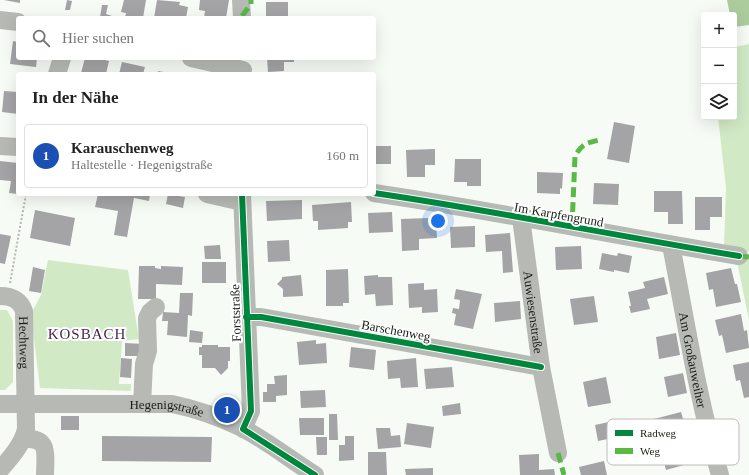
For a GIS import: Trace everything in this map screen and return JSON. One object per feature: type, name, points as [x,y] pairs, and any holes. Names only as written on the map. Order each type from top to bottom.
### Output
[{"type":"street","points":[[241,0],[242,16]]},
{"type":"street","points":[[0,20],[16,22]]},
{"type":"street","points":[[58,72],[61,60]]},
{"type":"street","points":[[203,60],[243,67]]},
{"type":"street","points":[[0,146],[16,147]]},
{"type":"street","name":"Im Karpfengrund","points":[[376,193],[739,256]]},
{"type":"street","name":"Forststraße","points":[[224,196],[242,198],[251,411],[243,429]]},
{"type":"street","name":"Auwiesenstraße","points":[[521,218],[541,367],[558,453]]},
{"type":"street","name":"Am Großauweiher","points":[[671,245],[705,419]]},
{"type":"street","name":"Hechtweg","points":[[4,296],[18,301],[24,311],[26,405],[26,429],[24,438]]},
{"type":"street","points":[[142,404],[144,364],[148,351],[147,318],[150,312],[156,307]]},
{"type":"street","name":"Barschenweg","points":[[246,317],[261,317],[541,367]]},
{"type":"street","name":"Hegenigstraße","points":[[0,404],[172,404],[194,408],[219,417],[243,429],[294,469],[315,475]]},
{"type":"street","points":[[0,470],[16,451],[24,438],[36,440],[42,443],[45,448],[45,475]]},
{"type":"street","name":"Am Großauweiher","points":[[717,465],[720,475]]},
{"type":"path","points":[[4,296],[26,196]]},
{"type":"shaded area","points":[[727,0],[749,0],[749,25],[737,27],[737,12],[729,12]]},
{"type":"shaded area","points":[[749,44],[749,252],[724,247],[726,188],[718,120],[737,120],[737,46]]},
{"type":"shaded area","points":[[736,257],[749,259],[749,320]]},
{"type":"shaded area","points":[[48,260],[128,270],[139,339],[122,341],[119,384],[131,384],[131,391],[40,388],[31,314],[41,295]]},
{"type":"shaded area","points":[[0,310],[7,310],[13,321],[13,382],[5,390],[0,390]]},
{"type":"building","points":[[4,0],[20,0],[20,3]]},
{"type":"building","points":[[67,0],[72,1],[70,10],[65,10]]},
{"type":"building","points":[[124,0],[146,0],[143,16],[125,16],[126,13],[121,12]]},
{"type":"building","points":[[157,0],[180,2],[179,5],[188,7],[186,16],[154,16]]},
{"type":"building","points":[[200,0],[229,0],[226,16],[204,16],[205,11],[199,10]]},
{"type":"building","points":[[266,2],[288,2],[288,16],[266,16]]},
{"type":"building","points":[[102,5],[108,5],[106,14],[112,16],[100,16]]},
{"type":"building","points":[[13,41],[16,42],[16,60],[37,60],[36,67],[10,64]]},
{"type":"building","points":[[84,60],[109,61],[106,72],[81,72]]},
{"type":"building","points":[[267,60],[294,60],[294,62],[284,62],[284,71],[268,72]]},
{"type":"building","points":[[122,62],[145,67],[144,72],[120,72]]},
{"type":"building","points":[[4,91],[16,92],[16,114],[2,112]]},
{"type":"building","points":[[614,122],[635,126],[629,163],[607,159]]},
{"type":"building","points":[[376,146],[391,146],[391,164],[376,164]]},
{"type":"building","points":[[435,149],[435,165],[425,165],[425,177],[407,177],[406,150]]},
{"type":"building","points":[[455,159],[481,159],[481,186],[467,186],[467,182],[454,182]]},
{"type":"building","points":[[0,161],[16,163],[16,194],[9,193],[11,181],[0,180]]},
{"type":"building","points":[[537,172],[563,173],[562,189],[560,188],[560,194],[537,193]]},
{"type":"building","points":[[594,183],[619,184],[618,205],[593,204]]},
{"type":"building","points":[[654,191],[682,191],[683,224],[668,224],[668,212],[654,212]]},
{"type":"building","points":[[98,196],[150,196],[149,201],[134,198],[127,237],[114,235],[118,211],[95,207]]},
{"type":"building","points":[[168,196],[185,197],[183,208],[166,204]]},
{"type":"building","points":[[695,197],[722,197],[722,217],[710,217],[710,230],[695,230]]},
{"type":"building","points":[[302,200],[302,219],[267,221],[266,201]]},
{"type":"building","points":[[351,202],[352,222],[348,222],[348,228],[318,230],[318,221],[313,221],[312,205]]},
{"type":"building","points":[[35,210],[75,218],[70,246],[30,238]]},
{"type":"building","points":[[392,212],[393,232],[369,233],[368,213]]},
{"type":"building","points":[[428,218],[429,223],[436,222],[437,238],[419,239],[419,250],[402,251],[401,219]]},
{"type":"building","points":[[475,226],[475,247],[451,248],[450,227]]},
{"type":"building","points":[[510,233],[513,272],[503,273],[502,251],[486,252],[485,235]]},
{"type":"building","points":[[0,234],[11,236],[5,264],[0,263]]},
{"type":"building","points":[[289,240],[290,261],[268,262],[267,241]]},
{"type":"building","points":[[220,245],[221,259],[205,259],[204,246]]},
{"type":"building","points":[[581,246],[582,269],[556,270],[555,247]]},
{"type":"building","points":[[602,253],[617,256],[618,253],[632,256],[629,273],[599,269]]},
{"type":"building","points":[[202,262],[226,262],[226,283],[202,283]]},
{"type":"building","points":[[139,266],[155,266],[155,268],[161,269],[161,266],[183,267],[182,285],[156,284],[156,299],[138,299]]},
{"type":"building","points":[[33,267],[45,270],[41,293],[29,291]]},
{"type":"building","points":[[731,268],[735,284],[737,284],[741,302],[716,307],[713,289],[709,290],[706,273]]},
{"type":"building","points":[[348,269],[349,303],[343,303],[343,306],[326,306],[326,270]]},
{"type":"building","points":[[301,275],[303,296],[283,297],[283,289],[277,284],[282,277]]},
{"type":"building","points":[[378,275],[378,277],[392,277],[393,305],[376,306],[375,294],[365,295],[364,276]]},
{"type":"building","points":[[664,277],[668,294],[647,299],[650,309],[631,313],[628,292],[645,288],[643,282]]},
{"type":"building","points":[[424,283],[424,290],[437,289],[438,312],[422,313],[422,307],[409,308],[408,284]]},
{"type":"building","points":[[456,289],[482,294],[473,329],[454,325],[456,314],[452,313],[453,308],[459,309],[460,300],[454,299]]},
{"type":"building","points":[[180,293],[193,293],[192,316],[188,315],[187,337],[167,335],[168,321],[162,321],[163,312],[179,313]]},
{"type":"building","points":[[594,296],[598,322],[574,325],[570,299]]},
{"type":"building","points":[[520,301],[521,319],[495,322],[494,303]]},
{"type":"building","points":[[741,314],[744,331],[747,330],[749,348],[726,353],[722,335],[719,336],[715,320]]},
{"type":"building","points":[[190,330],[203,332],[202,343],[189,342]]},
{"type":"building","points":[[676,333],[680,355],[659,359],[656,337]]},
{"type":"building","points":[[316,340],[316,344],[326,343],[327,363],[299,365],[297,342]]},
{"type":"building","points":[[125,343],[144,344],[144,356],[125,356]]},
{"type":"building","points":[[202,345],[230,347],[230,361],[228,361],[228,368],[221,375],[215,368],[202,368],[202,355],[199,355],[199,347],[202,347]]},
{"type":"building","points":[[351,347],[376,350],[374,370],[349,367]]},
{"type":"building","points":[[121,358],[132,359],[131,378],[120,377]]},
{"type":"building","points":[[416,358],[418,387],[401,388],[400,378],[388,379],[387,361]]},
{"type":"building","points":[[749,362],[749,397],[744,398],[740,380],[736,381],[733,365]]},
{"type":"building","points":[[452,367],[454,387],[426,389],[424,369]]},
{"type":"building","points":[[683,373],[687,393],[668,397],[664,377]]},
{"type":"building","points":[[287,375],[287,395],[276,396],[276,402],[263,402],[263,392],[267,392],[267,384],[275,384],[274,376]]},
{"type":"building","points":[[606,377],[611,403],[588,407],[583,382]]},
{"type":"building","points":[[325,390],[326,407],[301,408],[300,391]]},
{"type":"building","points":[[460,403],[461,414],[443,416],[442,406]]},
{"type":"building","points":[[681,412],[683,419],[654,419]]},
{"type":"building","points":[[329,414],[337,414],[338,440],[329,440]]},
{"type":"building","points":[[61,416],[79,416],[79,430],[61,430]]},
{"type":"building","points":[[299,418],[324,418],[324,435],[300,435]]},
{"type":"building","points":[[607,422],[607,439],[598,441],[595,425]]},
{"type":"building","points":[[407,423],[434,427],[431,448],[404,444]]},
{"type":"building","points":[[376,428],[390,428],[391,436],[400,435],[401,447],[378,449]]},
{"type":"building","points":[[102,436],[212,437],[211,462],[102,461]]},
{"type":"building","points":[[345,436],[354,436],[354,460],[339,461],[339,445],[345,445]]},
{"type":"building","points":[[316,437],[327,437],[327,455],[317,455]]},
{"type":"building","points":[[368,452],[386,452],[387,475],[368,475]]},
{"type":"building","points":[[539,454],[539,470],[554,469],[555,475],[520,475],[519,455]]},
{"type":"building","points":[[604,461],[607,475],[581,475],[579,467]]},
{"type":"building","points":[[665,465],[684,465],[666,470]]},
{"type":"building","points":[[433,468],[433,475],[406,475],[405,469]]},
{"type":"marked path","points":[[242,16],[251,4],[251,0]]},
{"type":"marked path","points":[[572,227],[575,156],[585,145],[599,140]]},
{"type":"marked path","points":[[739,256],[749,257]]},
{"type":"marked path","points":[[558,453],[564,475]]},
{"type":"cycle path","points":[[376,193],[739,256]]},
{"type":"cycle path","points":[[242,196],[251,411],[243,429],[315,475]]},
{"type":"cycle path","points":[[246,317],[261,317],[541,367]]},
{"type":"place","name":"Karauschenweg","points":[[227,410]]},
{"type":"district","name":"KOSBACH","points":[[87,334]]}]
